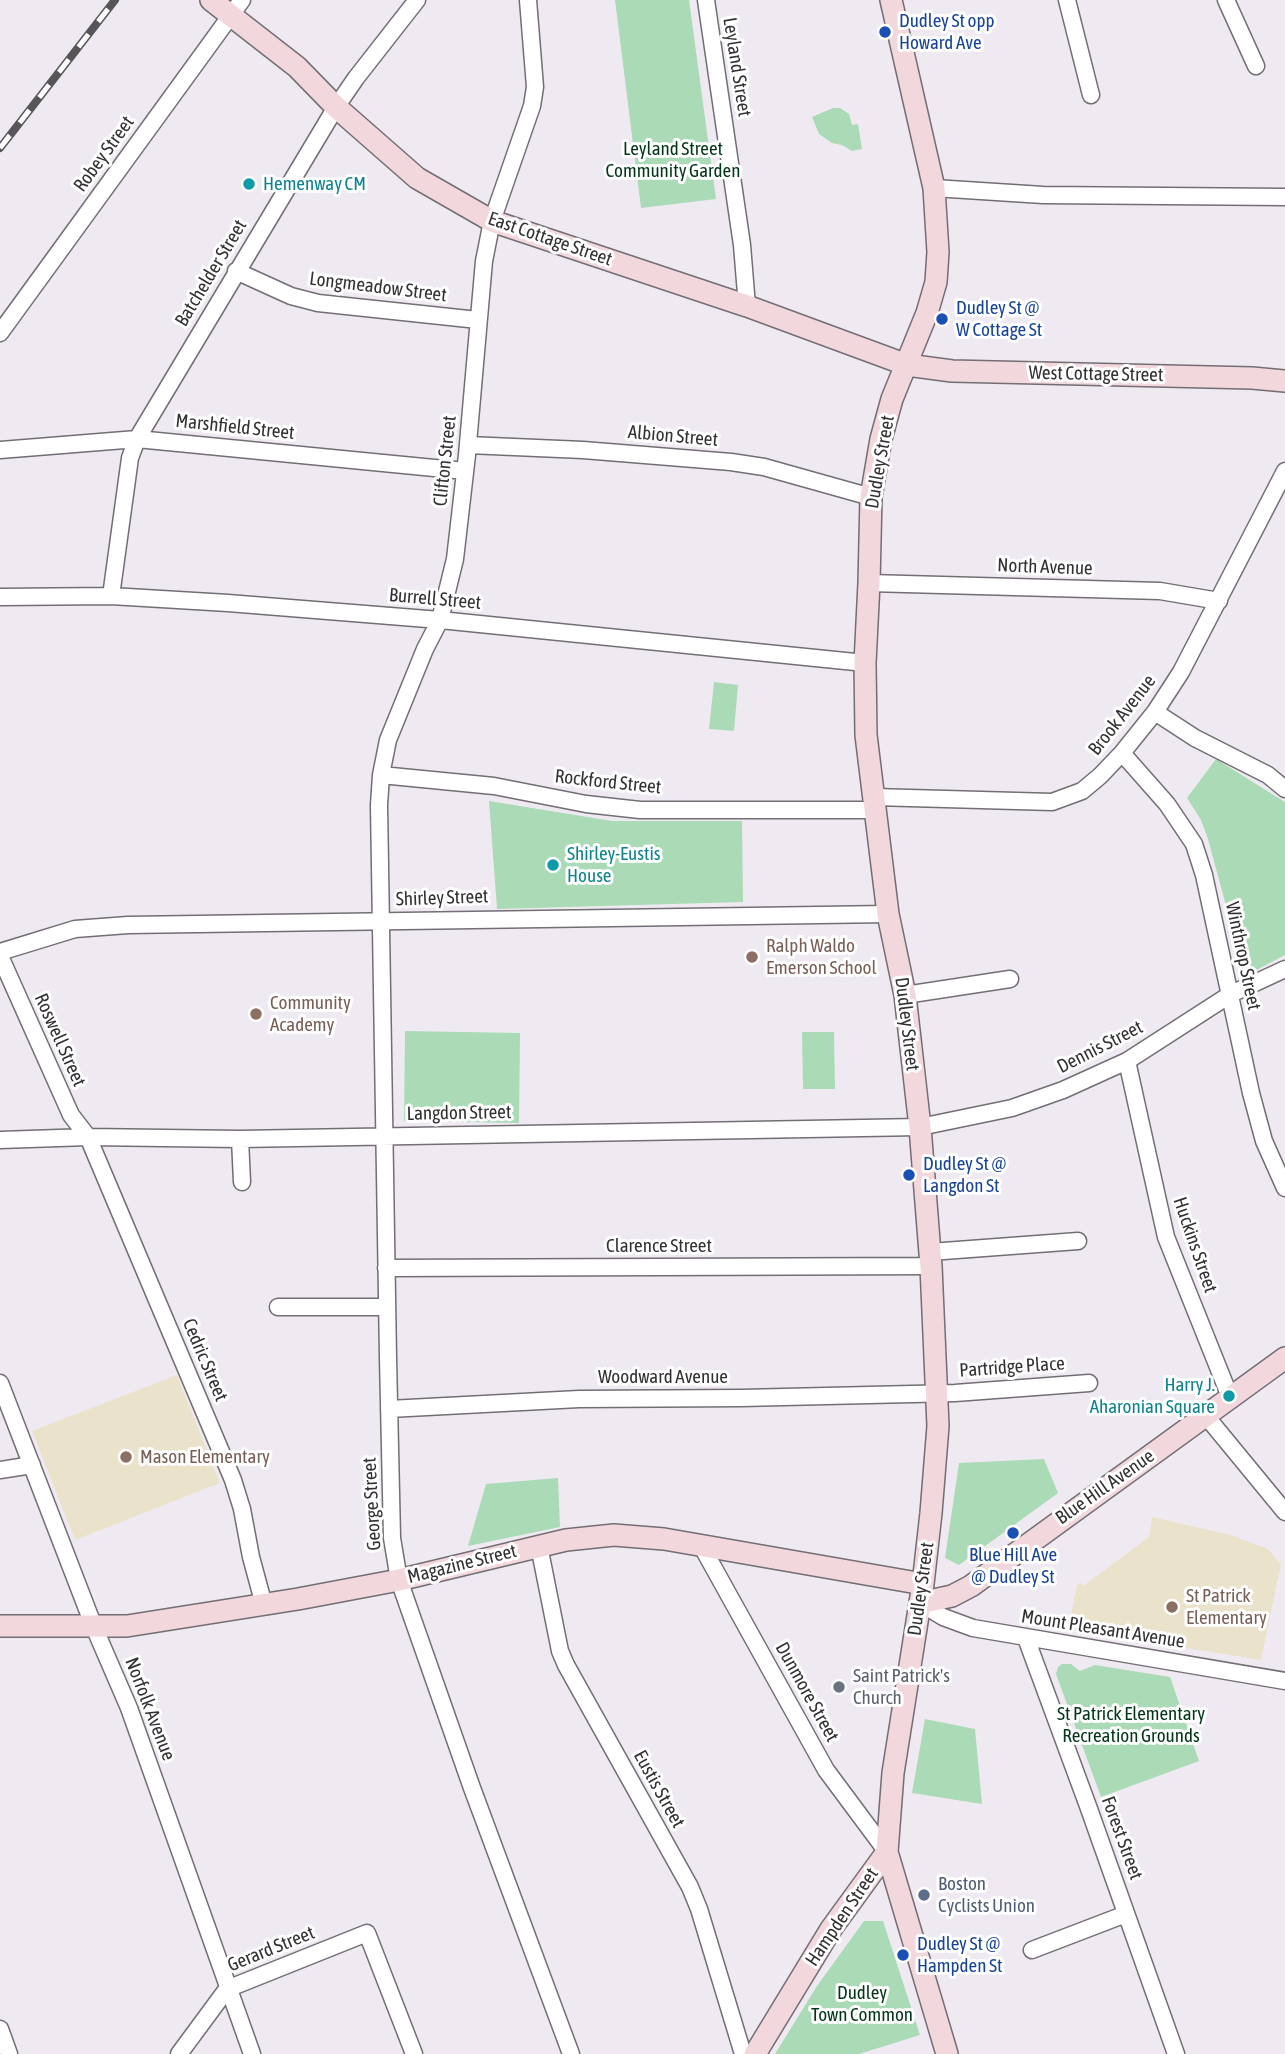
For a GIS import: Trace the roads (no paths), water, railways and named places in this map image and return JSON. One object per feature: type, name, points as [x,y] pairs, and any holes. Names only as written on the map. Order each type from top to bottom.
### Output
[{"type":"main road","name":"East Cottage Street","points":[[211,0],[237,7],[337,107],[417,178],[492,221],[747,306],[907,365]]},
{"type":"main road","name":"Dudley Street","points":[[891,0],[934,188],[938,252],[936,282],[892,399],[870,497],[869,583],[864,663],[866,735],[888,914],[905,995],[920,1126],[938,1393],[935,1482],[921,1594],[893,1773],[887,1852],[947,2054]]},
{"type":"main road","name":"West Cottage Street","points":[[907,365],[952,371],[1285,381]]},
{"type":"main road","name":"Blue Hill Avenue","points":[[921,1594],[952,1597],[971,1586],[1285,1358]]},
{"type":"main road","name":"Magazine Street","points":[[0,1626],[127,1626],[264,1605],[399,1580],[539,1546],[590,1536],[614,1535],[701,1545],[921,1594]]},
{"type":"main road","name":"Hampden Street","points":[[755,2054],[831,1929],[887,1852]]},
{"type":"street","name":"Batchelder Street","points":[[111,596],[130,457],[137,439],[337,107],[416,0]]},
{"type":"street","name":"Clifton Street","points":[[382,921],[379,805],[381,775],[388,740],[425,649],[440,620],[455,559],[484,261],[492,221],[532,106],[535,66],[528,0]]},
{"type":"street","name":"Leyland Street","points":[[706,0],[742,245],[747,306]]},
{"type":"street","points":[[1067,0],[1091,95]]},
{"type":"street","points":[[1226,0],[1256,66]]},
{"type":"street","name":"Robey Street","points":[[0,333],[237,7]]},
{"type":"street","points":[[934,188],[1043,194],[1285,197]]},
{"type":"street","name":"Longmeadow Street","points":[[236,271],[291,296],[318,303],[478,320]]},
{"type":"street","name":"Marshfield Street","points":[[0,449],[137,439],[465,471]]},
{"type":"street","name":"Albion Street","points":[[468,444],[731,462],[764,467],[870,497]]},
{"type":"street","name":"Brook Avenue","points":[[874,803],[1052,802],[1082,791],[1122,753],[1155,712],[1181,672],[1285,471]]},
{"type":"street","name":"North Avenue","points":[[869,583],[1160,591],[1219,601]]},
{"type":"street","name":"Burrell Street","points":[[0,597],[111,596],[228,603],[440,620],[864,663]]},
{"type":"street","points":[[1155,712],[1195,738],[1268,775],[1285,789]]},
{"type":"street","name":"Winthrop Street","points":[[1122,753],[1167,804],[1194,844],[1204,875],[1251,1093],[1264,1142],[1285,1188]]},
{"type":"street","name":"Rockford Street","points":[[381,775],[494,786],[586,804],[640,810],[874,803]]},
{"type":"street","name":"Shirley Street","points":[[0,954],[37,939],[85,927],[888,914]]},
{"type":"street","name":"George Street","points":[[382,921],[392,1538],[399,1580],[472,1788],[571,2054]]},
{"type":"street","name":"Roswell Street","points":[[0,954],[71,1115],[88,1137]]},
{"type":"street","name":"Dennis Street","points":[[920,1126],[1012,1108],[1063,1090],[1127,1061],[1231,994],[1285,969]]},
{"type":"street","points":[[905,995],[1010,979]]},
{"type":"street","name":"Huckins Street","points":[[1127,1061],[1166,1237],[1230,1397]]},
{"type":"street","name":"Langdon Street","points":[[0,1140],[88,1137],[240,1139],[920,1126]]},
{"type":"street","name":"Cedric Street","points":[[88,1137],[233,1480],[264,1605]]},
{"type":"street","points":[[240,1139],[242,1182]]},
{"type":"street","name":"Clarence Street","points":[[386,1268],[931,1259],[1078,1241]]},
{"type":"street","points":[[278,1307],[387,1307]]},
{"type":"street","name":"Norfolk Avenue","points":[[0,1383],[94,1627],[129,1708],[227,1990],[252,2054]]},
{"type":"street","name":"Partridge Place","points":[[938,1393],[1089,1383]]},
{"type":"street","name":"Woodward Avenue","points":[[389,1409],[579,1399],[938,1393]]},
{"type":"street","points":[[1206,1416],[1285,1512]]},
{"type":"street","points":[[0,1470],[32,1465]]},
{"type":"street","name":"Dunmore Street","points":[[701,1545],[826,1770],[887,1852]]},
{"type":"street","name":"Eustis Street","points":[[539,1546],[560,1651],[690,1887],[743,2054]]},
{"type":"street","name":"Mount Pleasant Avenue","points":[[921,1594],[958,1624],[1026,1638],[1285,1681]]},
{"type":"street","name":"Forest Street","points":[[1026,1638],[1176,2054]]},
{"type":"street","points":[[1032,1950],[1126,1913]]},
{"type":"street","name":"Gerard Street","points":[[179,2054],[227,1990],[367,1933],[414,2054]]},
{"type":"street","points":[[0,2029],[9,2054]]},
{"type":"railway","points":[[0,148],[115,0]]},
{"type":"place","name":"Dudley St opp Howard Ave","points":[[885,32]]},
{"type":"place","name":"Hemenway CM","points":[[249,184]]},
{"type":"place","name":"Dudley St @ W Cottage St","points":[[942,319]]},
{"type":"place","name":"Shirley-Eustis House","points":[[553,865]]},
{"type":"place","name":"Ralph Waldo Emerson School","points":[[752,957]]},
{"type":"place","name":"Community Academy","points":[[256,1014]]},
{"type":"place","name":"Dudley St @ Langdon St","points":[[909,1175]]},
{"type":"place","name":"Harry J. Aharonian Square","points":[[1229,1396]]},
{"type":"place","name":"Mason Elementary","points":[[126,1457]]},
{"type":"place","name":"Blue Hill Ave @ Dudley St","points":[[1013,1533]]},
{"type":"place","name":"St Patrick Elementary","points":[[1172,1607]]},
{"type":"place","name":"Saint Patrick's Church","points":[[839,1687]]},
{"type":"place","name":"Boston Cyclists Union","points":[[924,1895]]},
{"type":"place","name":"Dudley St @ Hampden St","points":[[903,1955]]},
{"type":"park label","name":"Leyland Street Community Garden","points":[[673,160]]},
{"type":"park label","name":"St Patrick Elementary Recreation Grounds","points":[[1131,1725]]},
{"type":"park label","name":"Dudley Town Common","points":[[862,2004]]}]
